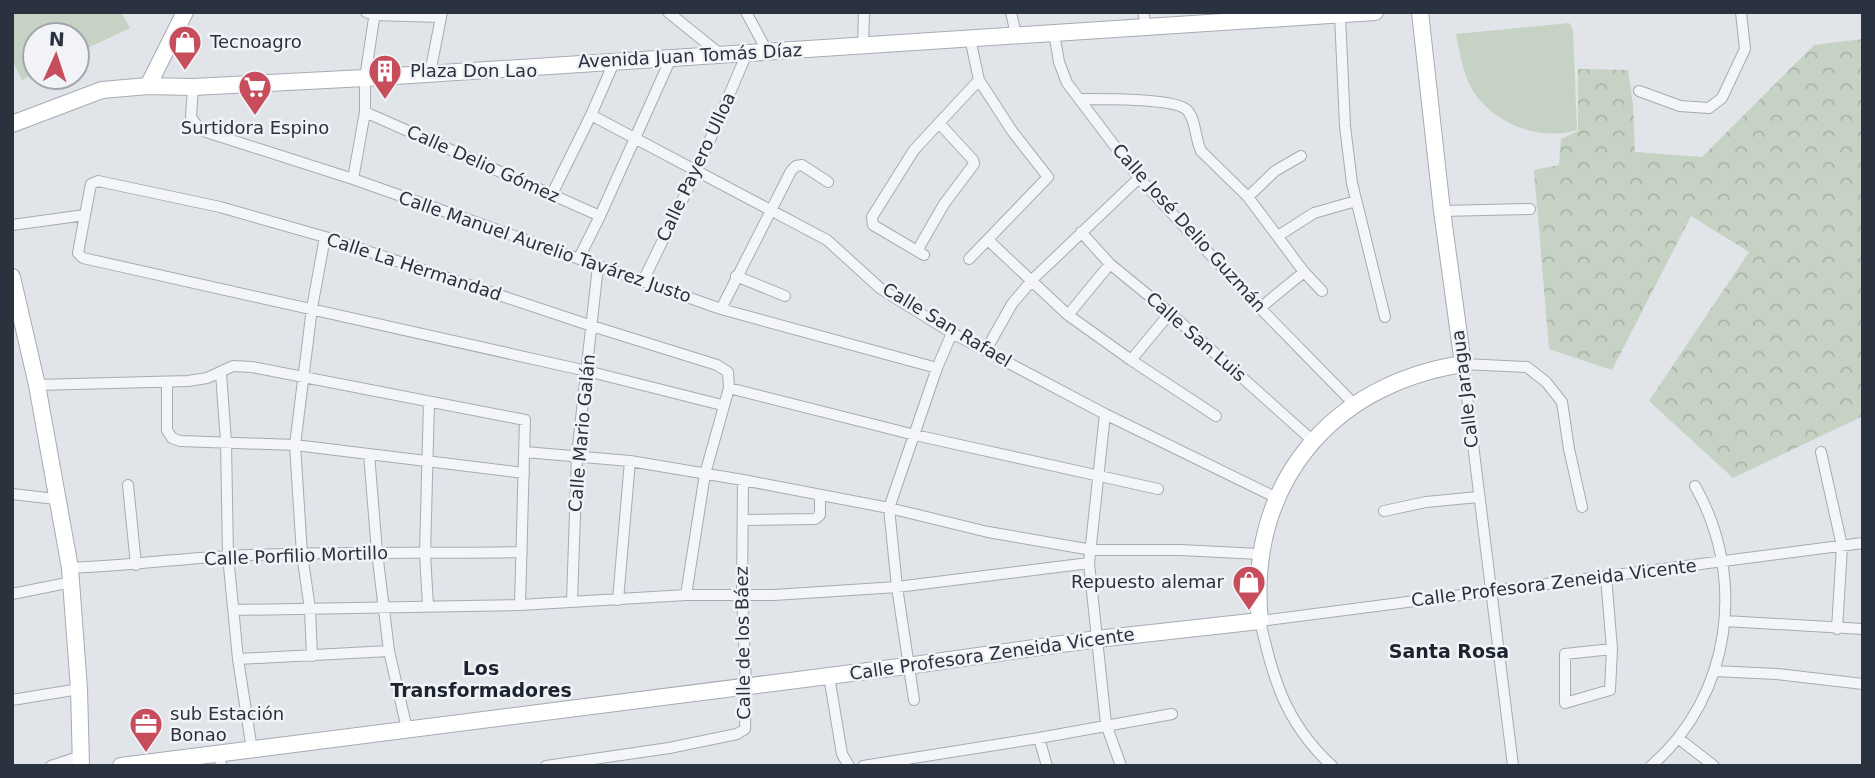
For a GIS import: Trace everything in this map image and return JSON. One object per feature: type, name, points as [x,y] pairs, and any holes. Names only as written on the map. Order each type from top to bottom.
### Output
[{"type":"street","points":[[148,86],[185,12]]},
{"type":"street","points":[[668,12],[720,54]]},
{"type":"street","points":[[746,12],[767,51]]},
{"type":"street","points":[[863,45],[864,12]]},
{"type":"street","points":[[1011,12],[1016,35]]},
{"type":"street","name":"Avenida Juan Tomás Díaz","points":[[12,124],[102,90],[148,86],[192,87],[365,78],[1054,33],[1145,19],[1375,12]]},
{"type":"street","name":"Calle Jaragua","points":[[1420,12],[1442,211],[1513,766]]},
{"type":"street","points":[[1639,91],[1680,106],[1709,108],[1722,98],[1745,50],[1741,12]]},
{"type":"street","points":[[353,179],[365,112],[371,13],[442,15],[430,73]]},
{"type":"street","points":[[1340,15],[1345,126],[1356,201],[1385,317]]},
{"type":"street","name":"Calle José Delio Guzmán","points":[[1054,33],[1059,62],[1067,83],[1139,178],[1354,404]]},
{"type":"street","points":[[969,259],[1048,177],[1012,131],[979,80],[970,38]]},
{"type":"street","name":"Calle Payero Ulloa","points":[[643,281],[697,170],[747,53]]},
{"type":"street","points":[[579,258],[671,58]]},
{"type":"street","points":[[552,194],[615,60]]},
{"type":"street","points":[[939,122],[974,164],[944,204],[920,253],[873,225],[872,216],[914,150],[939,122],[979,80]]},
{"type":"street","name":"Calle Manuel Aurelio Tavárez Justo","points":[[192,87],[191,117],[200,130],[353,179],[721,309],[937,368]]},
{"type":"street","points":[[1080,99],[1131,100],[1179,106],[1188,111],[1201,151],[1248,197],[1304,272],[1322,291]]},
{"type":"street","name":"Calle Delio Gómez","points":[[365,112],[600,216]]},
{"type":"street","name":"Calle San Rafael","points":[[591,115],[827,240],[881,289],[952,332],[1105,414],[1277,498]]},
{"type":"street","points":[[1248,197],[1275,171],[1301,156]]},
{"type":"street","points":[[721,309],[771,209],[796,166],[802,165],[828,182]]},
{"type":"street","points":[[986,350],[1012,304],[1033,279],[1139,178]]},
{"type":"street","name":"Calle La Hermandad","points":[[85,215],[91,184],[94,182],[220,207],[325,237],[717,365],[728,372],[729,388]]},
{"type":"street","points":[[1278,236],[1314,213],[1356,201]]},
{"type":"street","points":[[1442,211],[1530,209]]},
{"type":"street","points":[[12,225],[85,215],[78,253],[83,258],[587,371],[722,405]]},
{"type":"street","name":"Calle San Luis","points":[[1081,232],[1110,264],[1170,313],[1313,442]]},
{"type":"street","points":[[312,656],[295,445],[312,308],[325,237]]},
{"type":"street","points":[[988,240],[1033,279],[1068,315],[1216,416]]},
{"type":"street","points":[[1068,315],[1110,264]]},
{"type":"street","name":"Calle Mario Galán","points":[[572,601],[577,455],[598,266]]},
{"type":"street","points":[[1260,308],[1304,272]]},
{"type":"street","points":[[736,276],[785,296]]},
{"type":"street","points":[[12,277],[37,385],[71,575],[81,761],[51,766]]},
{"type":"street","points":[[1131,360],[1170,313]]},
{"type":"street","points":[[914,700],[907,666],[889,508],[952,332]]},
{"type":"street","points":[[1332,766],[1305,736],[1286,705],[1269,664],[1259,621],[1257,588],[1260,554],[1277,498],[1299,459],[1313,442],[1354,404],[1404,378],[1440,367],[1463,364],[1527,367],[1546,382],[1562,402],[1569,449],[1583,508]]},
{"type":"street","points":[[37,385],[167,382],[207,378],[233,366],[252,367],[525,420],[520,605]]},
{"type":"street","points":[[221,373],[226,442],[228,556],[238,659],[252,750]]},
{"type":"street","points":[[167,382],[167,430],[172,438],[180,441],[295,445],[524,473]]},
{"type":"street","points":[[686,595],[705,474],[722,405],[729,388],[915,435],[1158,488]]},
{"type":"street","points":[[428,606],[425,554],[429,402]]},
{"type":"street","points":[[1105,414],[1089,563],[1106,724],[1121,766]]},
{"type":"street","points":[[525,452],[630,461],[743,480],[889,508],[988,532],[1092,550],[1260,554]]},
{"type":"street","points":[[1821,452],[1842,546],[1838,629]]},
{"type":"street","points":[[369,454],[389,651],[407,729]]},
{"type":"street","points":[[618,600],[630,461]]},
{"type":"street","name":"Calle de los Báez","points":[[546,766],[668,748],[737,734],[745,729],[743,480]]},
{"type":"street","points":[[128,485],[136,565]]},
{"type":"street","points":[[1651,766],[1678,738],[1699,706],[1714,671],[1725,621],[1723,562],[1711,519],[1695,486]]},
{"type":"street","points":[[12,494],[56,499]]},
{"type":"street","points":[[743,520],[815,519],[820,514],[820,495]]},
{"type":"street","points":[[12,501],[34,496]]},
{"type":"street","points":[[1384,512],[1426,502],[1478,497]]},
{"type":"street","name":"Calle Profesora Zeneida Vicente","points":[[121,766],[220,760],[252,750],[407,729],[1863,543]]},
{"type":"street","name":"Calle Porfilio Mortillo","points":[[12,594],[71,575],[136,565],[228,556],[522,552]]},
{"type":"street","points":[[233,610],[520,605],[686,595],[774,595],[897,587],[1089,563]]},
{"type":"street","points":[[1606,576],[1612,649],[1610,690],[1565,703],[1565,654],[1612,649]]},
{"type":"street","points":[[1725,621],[1863,629]]},
{"type":"street","points":[[238,659],[389,651]]},
{"type":"street","points":[[1714,671],[1777,674],[1863,684]]},
{"type":"street","points":[[829,676],[842,754],[849,766]]},
{"type":"street","points":[[12,700],[79,690]]},
{"type":"street","points":[[863,766],[1172,714]]},
{"type":"street","points":[[1039,738],[1047,766]]},
{"type":"street","points":[[1678,738],[1714,766]]},
{"type":"street","points":[[942,753],[945,766]]},
{"type":"green space","points":[[12,12],[121,12],[130,28],[91,46],[91,21],[21,21],[21,78],[12,60]]},
{"type":"green space","points":[[1569,23],[1573,30],[1577,130],[1550,134],[1536,132],[1510,123],[1486,107],[1477,97],[1466,75],[1456,34]]},
{"type":"green space","points":[[1863,39],[1863,416],[1733,478],[1649,401],[1749,252],[1691,216],[1612,370],[1549,349],[1534,170],[1559,165],[1561,139],[1578,131],[1578,69],[1628,70],[1635,152],[1702,157],[1814,45]]},
{"type":"place","name":"Tecnoagro","points":[[185,72]]},
{"type":"place","name":"Plaza Don Lao","points":[[385,101]]},
{"type":"place","name":"Surtidora Espino","points":[[255,117]]},
{"type":"place","name":"Repuesto alemar","points":[[1249,612]]},
{"type":"place","name":"sub Estación Bonao","points":[[146,754]]},
{"type":"district","name":"Santa Rosa","points":[[1449,651]]},
{"type":"district","name":"Los Transformadores","points":[[481,679]]}]
